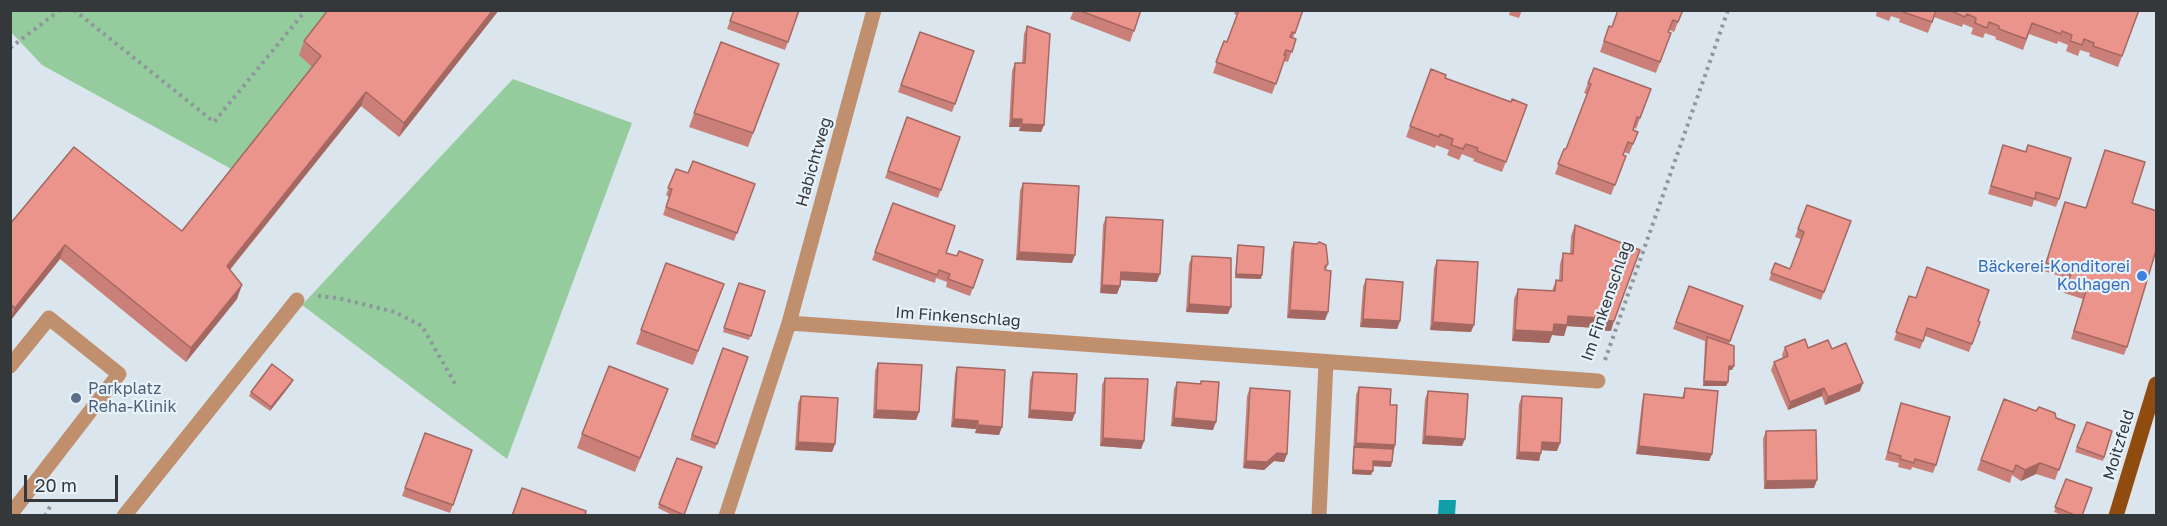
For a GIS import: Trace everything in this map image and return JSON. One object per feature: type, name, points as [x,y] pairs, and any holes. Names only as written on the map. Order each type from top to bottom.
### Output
[{"type":"main road","name":"Moitzfeld","points":[[2116,516],[2157,384]]},
{"type":"street","name":"Habichtweg","points":[[789,323],[874,10]]},
{"type":"street","points":[[124,516],[297,300]]},
{"type":"street","points":[[10,366],[49,318],[118,374],[10,515]]},
{"type":"street","name":"Im Finkenschlag","points":[[789,323],[1598,381]]},
{"type":"street","points":[[726,516],[789,323]]},
{"type":"street","points":[[1319,516],[1326,362]]},
{"type":"path","points":[[10,48],[60,10]]},
{"type":"path","points":[[74,10],[214,122],[306,10]]},
{"type":"path","name":"Im Finkenschlag","points":[[1598,381],[1728,10]]},
{"type":"path","points":[[297,300],[315,296],[338,297],[395,312],[422,327],[457,387]]},
{"type":"path","points":[[45,516],[53,500]]},
{"type":"green space","points":[[323,10],[330,16],[316,70],[235,171],[42,65],[11,32],[11,11]]},
{"type":"green space","points":[[513,79],[632,123],[507,459],[302,305]]},
{"type":"water","points":[[1439,500],[1456,500],[1455,515],[1438,515]]},
{"type":"building","points":[[328,10],[493,10],[404,123],[366,92],[227,266],[242,285],[191,348],[65,245],[15,308],[10,304],[10,224],[74,147],[182,231],[321,56],[304,41]]},
{"type":"building","points":[[734,10],[799,10],[788,42],[730,21]]},
{"type":"building","points":[[1078,10],[1141,10],[1134,31]]},
{"type":"building","points":[[1239,10],[1303,10],[1295,33],[1292,32],[1290,37],[1296,39],[1292,52],[1286,50],[1276,84],[1216,62],[1224,41],[1227,42]]},
{"type":"building","points":[[1618,10],[1683,10],[1678,22],[1673,20],[1668,32],[1671,33],[1660,62],[1604,41]]},
{"type":"building","points":[[1903,10],[1936,10],[1932,22],[1903,12]]},
{"type":"building","points":[[1949,10],[2139,10],[2122,56],[2093,46],[2094,43],[2084,39],[2082,45],[2070,41],[2072,35],[2062,31],[2061,34],[2032,23],[2026,39],[1999,29],[1999,26],[1989,22],[1987,28],[1975,23],[1976,18],[1967,14],[1965,17]]},
{"type":"building","points":[[1027,26],[1050,34],[1044,125],[1022,124],[1022,119],[1012,119],[1015,63],[1025,63]]},
{"type":"building","points":[[920,32],[974,51],[955,104],[901,85]]},
{"type":"building","points":[[721,42],[779,64],[753,133],[694,113]]},
{"type":"building","points":[[1594,68],[1651,89],[1640,118],[1637,117],[1633,130],[1638,132],[1633,144],[1628,142],[1623,155],[1626,156],[1615,185],[1558,164],[1591,84],[1588,83]]},
{"type":"building","points":[[1431,69],[1446,75],[1445,78],[1511,102],[1512,99],[1527,105],[1506,162],[1477,151],[1478,148],[1466,144],[1463,149],[1451,145],[1453,139],[1440,134],[1439,137],[1410,126]]},
{"type":"building","points":[[907,117],[960,137],[941,190],[888,171]]},
{"type":"building","points":[[2003,145],[2026,152],[2028,145],[2071,158],[2059,199],[2036,192],[2035,199],[1991,186]]},
{"type":"building","points":[[2105,150],[2145,162],[2132,203],[2157,211],[2157,247],[2127,347],[2074,331],[2086,291],[2067,285],[2072,271],[2046,263],[2065,202],[2086,208]]},
{"type":"building","points":[[693,161],[755,184],[737,233],[666,207],[672,189],[668,188],[676,169],[688,173]]},
{"type":"building","points":[[1023,183],[1079,186],[1075,255],[1019,252]]},
{"type":"building","points":[[893,203],[955,226],[946,253],[957,256],[959,251],[983,260],[973,288],[948,279],[950,274],[939,270],[937,275],[875,252]]},
{"type":"building","points":[[1807,205],[1851,221],[1824,292],[1771,273],[1775,263],[1790,269],[1804,232],[1798,229]]},
{"type":"building","points":[[1106,217],[1163,220],[1160,274],[1121,272],[1120,286],[1102,285]]},
{"type":"building","points":[[1575,225],[1640,250],[1614,321],[1568,316],[1567,325],[1554,324],[1553,332],[1515,330],[1518,289],[1555,291],[1556,280],[1562,281],[1563,253],[1573,254]]},
{"type":"building","points":[[1294,242],[1317,244],[1319,242],[1326,245],[1328,264],[1325,270],[1331,271],[1328,312],[1290,310]]},
{"type":"building","points":[[1238,245],[1264,247],[1262,275],[1236,274]]},
{"type":"building","points":[[1192,256],[1231,258],[1231,307],[1189,304]]},
{"type":"building","points":[[1437,260],[1478,262],[1474,325],[1433,322]]},
{"type":"building","points":[[666,263],[724,284],[698,351],[641,330]]},
{"type":"building","points":[[1927,267],[1989,290],[1972,344],[1927,328],[1923,341],[1896,332],[1909,296],[1916,298]]},
{"type":"building","points":[[1366,279],[1403,282],[1400,321],[1363,319]]},
{"type":"building","points":[[739,283],[765,291],[751,336],[724,328]]},
{"type":"building","points":[[1689,286],[1743,306],[1730,341],[1676,322]]},
{"type":"building","points":[[1707,337],[1734,346],[1734,366],[1729,366],[1728,382],[1704,381]]},
{"type":"building","points":[[1805,339],[1808,348],[1828,340],[1832,349],[1846,343],[1863,383],[1828,397],[1824,388],[1790,402],[1774,362],[1788,356],[1785,347]]},
{"type":"building","points":[[723,348],[748,357],[717,444],[692,435]]},
{"type":"building","points":[[878,363],[922,365],[919,412],[876,410]]},
{"type":"building","points":[[272,364],[293,380],[271,407],[251,392]]},
{"type":"building","points":[[609,366],[668,389],[640,458],[582,434]]},
{"type":"building","points":[[957,367],[1005,370],[1002,427],[978,425],[978,421],[954,419]]},
{"type":"building","points":[[1033,372],[1077,374],[1075,413],[1030,410]]},
{"type":"building","points":[[1105,378],[1148,379],[1144,441],[1103,438]]},
{"type":"building","points":[[1201,381],[1219,382],[1216,422],[1174,418],[1177,382],[1201,384]]},
{"type":"building","points":[[1359,387],[1391,389],[1390,405],[1397,405],[1395,445],[1356,443]]},
{"type":"building","points":[[1250,388],[1290,391],[1287,454],[1277,453],[1267,462],[1246,461]]},
{"type":"building","points":[[1685,388],[1718,391],[1712,454],[1639,446],[1644,394],[1684,398]]},
{"type":"building","points":[[1428,391],[1468,394],[1465,439],[1425,436]]},
{"type":"building","points":[[801,396],[838,398],[835,444],[798,442]]},
{"type":"building","points":[[1522,396],[1562,398],[1560,443],[1542,442],[1541,453],[1519,452]]},
{"type":"building","points":[[2004,399],[2036,411],[2039,407],[2055,413],[2056,418],[2075,425],[2059,470],[2040,463],[2025,470],[2016,465],[2013,472],[1981,460]]},
{"type":"building","points":[[1901,403],[1950,417],[1936,465],[1915,459],[1914,463],[1888,452]]},
{"type":"building","points":[[2087,422],[2112,431],[2104,457],[2077,447]]},
{"type":"building","points":[[1816,430],[1817,480],[1766,481],[1766,431]]},
{"type":"building","points":[[425,433],[472,450],[453,505],[405,488]]},
{"type":"building","points":[[1354,447],[1393,449],[1392,462],[1373,461],[1373,471],[1353,470]]},
{"type":"building","points":[[677,458],[702,467],[684,515],[659,504]]},
{"type":"building","points":[[2066,479],[2092,488],[2082,516],[2055,507]]},
{"type":"building","points":[[522,488],[586,511],[585,516],[512,516]]},
{"type":"place","name":"Bäckerei-Konditorei Kolhagen","points":[[2142,276]]},
{"type":"place","name":"Parkplatz Reha-Klinik","points":[[76,398]]}]
